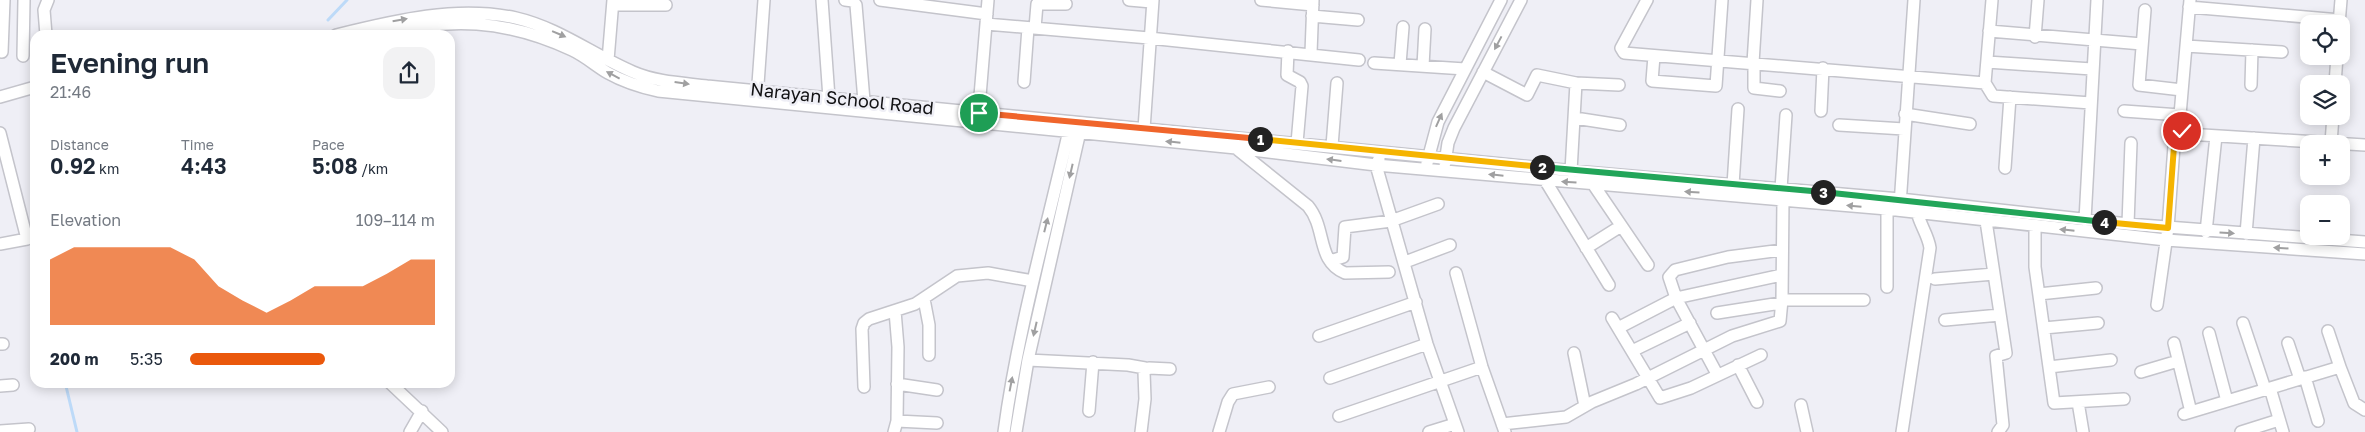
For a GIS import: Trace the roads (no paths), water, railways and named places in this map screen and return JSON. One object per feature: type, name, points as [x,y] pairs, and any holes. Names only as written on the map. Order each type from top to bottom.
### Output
[{"type":"street","points":[[2,52],[4,0]]},
{"type":"street","points":[[23,56],[24,0]]},
{"type":"street","points":[[46,30],[44,10],[48,0]]},
{"type":"street","points":[[758,96],[764,0]]},
{"type":"street","points":[[822,0],[829,98]]},
{"type":"street","points":[[845,0],[853,1],[856,5],[864,101]]},
{"type":"street","points":[[880,0],[1032,28],[1310,53],[1359,60]]},
{"type":"street","points":[[406,30],[440,24],[493,24],[507,27],[544,38],[574,51],[630,84],[658,91],[758,96],[978,118],[988,0]]},
{"type":"street","points":[[1129,0],[1153,1],[1144,129]]},
{"type":"street","points":[[1261,0],[1313,7],[1358,20]]},
{"type":"street","points":[[1427,161],[1438,122],[1501,0]]},
{"type":"street","points":[[1444,169],[1445,157],[1454,128],[1521,0]]},
{"type":"street","points":[[1647,0],[1621,51],[1654,56],[1823,68],[1985,83]]},
{"type":"street","points":[[1654,56],[1652,80],[1654,82],[1716,85],[1722,0]]},
{"type":"street","points":[[1757,0],[1754,88],[1780,91]]},
{"type":"street","points":[[1075,128],[1376,164],[1427,161],[1444,169],[1544,180],[1782,194],[1887,209],[1900,204],[1914,0]]},
{"type":"street","points":[[1992,0],[1985,83],[1993,96],[2091,103]]},
{"type":"street","points":[[2035,37],[2038,0]]},
{"type":"street","points":[[2085,220],[2096,0]]},
{"type":"street","points":[[2340,15],[2341,0]]},
{"type":"street","points":[[608,60],[613,3],[666,5]]},
{"type":"street","points":[[1024,82],[1037,4],[1066,4]]},
{"type":"street","points":[[2300,17],[2190,4],[2180,115],[2182,131],[2187,134],[2300,141]]},
{"type":"street","points":[[1310,53],[1313,7]]},
{"type":"street","points":[[2145,10],[2139,85],[2182,90]]},
{"type":"street","name":"Narayan School Road","points":[[358,30],[411,18],[439,15],[492,14],[517,18],[546,28],[579,42],[608,60],[635,73],[669,81],[758,96],[864,101],[978,118],[1075,128],[1144,129],[1332,146],[1384,152],[1427,161],[1445,157],[1571,171],[1733,185],[1782,194],[1917,207],[2085,220],[2206,232],[2365,242]]},
{"type":"street","points":[[1400,64],[1403,27]]},
{"type":"street","points":[[1423,66],[1425,29]]},
{"type":"street","points":[[1990,31],[2035,37],[2142,44]]},
{"type":"street","points":[[2186,46],[2282,52]]},
{"type":"street","points":[[2251,86],[2252,50]]},
{"type":"street","points":[[1288,51],[1287,75],[1300,82],[1302,86],[1297,143]]},
{"type":"street","points":[[1987,62],[2092,69]]},
{"type":"street","points":[[1374,63],[1465,69]]},
{"type":"street","points":[[1821,111],[1823,68]]},
{"type":"street","points":[[1483,72],[1527,94],[1537,75],[1576,83],[1619,85]]},
{"type":"street","points":[[630,84],[635,73]]},
{"type":"street","points":[[1332,146],[1337,83]]},
{"type":"street","points":[[1571,171],[1576,83]]},
{"type":"street","points":[[6,96],[30,89]]},
{"type":"street","points":[[6,96],[30,94]]},
{"type":"street","points":[[2005,168],[2010,97]]},
{"type":"street","points":[[1733,185],[1738,109]]},
{"type":"street","points":[[2124,111],[2180,115]]},
{"type":"street","points":[[1905,114],[1970,124]]},
{"type":"street","points":[[1456,273],[1482,367],[1504,428],[1566,417],[1585,406],[1648,378],[1732,336],[1780,321],[1782,194],[1786,115]]},
{"type":"street","points":[[1575,118],[1620,125]]},
{"type":"street","points":[[1839,125],[1904,129]]},
{"type":"street","points":[[1004,432],[1010,390],[1032,281],[1075,128]]},
{"type":"street","points":[[1016,432],[1028,360],[1075,128]]},
{"type":"street","points":[[0,132],[5,176],[30,234]]},
{"type":"street","points":[[2157,305],[2168,228],[2174,146],[2184,132]]},
{"type":"street","points":[[2206,232],[2216,136]]},
{"type":"street","points":[[2246,234],[2254,138]]},
{"type":"street","points":[[2128,224],[2131,143]]},
{"type":"street","points":[[2350,144],[2365,145]]},
{"type":"street","points":[[1236,148],[1308,206],[1316,216],[1323,249],[1338,270],[1345,273],[1390,272]]},
{"type":"street","points":[[1384,152],[1376,164],[1427,344],[1456,428],[1429,432]]},
{"type":"street","points":[[1544,180],[1609,285]]},
{"type":"street","points":[[1593,184],[1648,265]]},
{"type":"street","points":[[1330,261],[1343,257],[1345,227],[1391,221],[1438,204]]},
{"type":"street","points":[[1917,207],[1986,221],[2166,240],[2365,254]]},
{"type":"street","points":[[1902,432],[1920,291],[1925,228],[1917,207]]},
{"type":"street","points":[[1887,209],[1887,287]]},
{"type":"street","points":[[1986,221],[2006,353],[1996,356],[2003,425],[1998,432]]},
{"type":"street","points":[[1586,248],[1621,226]]},
{"type":"street","points":[[2035,226],[2035,267],[2054,403],[2124,399]]},
{"type":"street","points":[[0,244],[30,236]]},
{"type":"street","points":[[1405,262],[1450,245]]},
{"type":"street","points":[[1717,374],[1676,298],[1669,277],[1675,270],[1728,257],[1782,250]]},
{"type":"street","points":[[864,386],[864,323],[869,319],[924,299],[957,276],[988,272],[1032,281]]},
{"type":"street","points":[[1935,279],[1994,274]]},
{"type":"street","points":[[1618,328],[1676,298],[1782,275]]},
{"type":"street","points":[[2039,294],[2096,288]]},
{"type":"street","points":[[924,299],[929,325],[929,355]]},
{"type":"street","points":[[1718,313],[1781,301],[1864,300]]},
{"type":"street","points":[[1318,336],[1416,302]]},
{"type":"street","points":[[895,311],[896,426],[937,423]]},
{"type":"street","points":[[1945,320],[2000,315]]},
{"type":"street","points":[[1612,318],[1660,398],[1691,388],[1717,374],[1761,355]]},
{"type":"street","points":[[1632,351],[1690,323]]},
{"type":"street","points":[[2044,328],[2098,323]]},
{"type":"street","points":[[2240,432],[2281,426],[2243,323]]},
{"type":"street","points":[[2328,331],[2354,403],[2365,410]]},
{"type":"street","points":[[2209,333],[2227,401]]},
{"type":"street","points":[[2174,343],[2188,413],[2340,367]]},
{"type":"street","points":[[2288,343],[2318,421]]},
{"type":"street","points":[[1330,378],[1427,344]]},
{"type":"street","points":[[1574,352],[1585,406]]},
{"type":"street","points":[[1028,360],[1093,362],[1170,370]]},
{"type":"street","points":[[2049,367],[2111,360]]},
{"type":"street","points":[[2141,372],[2178,361]]},
{"type":"street","points":[[1089,411],[1093,362]]},
{"type":"street","points":[[1738,365],[1756,402]]},
{"type":"street","points":[[1339,416],[1440,383],[1482,367]]},
{"type":"street","points":[[1141,432],[1145,399],[1145,368]]},
{"type":"street","points":[[1896,432],[1907,381]]},
{"type":"street","points":[[897,384],[937,390]]},
{"type":"street","points":[[0,386],[13,385]]},
{"type":"street","points":[[1219,432],[1228,402],[1233,394],[1269,386]]},
{"type":"street","points":[[396,388],[442,432]]},
{"type":"street","points":[[2078,402],[2083,432]]},
{"type":"street","points":[[1800,405],[1807,432]]},
{"type":"street","points":[[410,432],[422,411]]},
{"type":"street","points":[[1546,420],[1550,432]]},
{"type":"street","points":[[0,431],[28,429]]},
{"type":"waterway","points":[[328,20],[347,0]]},
{"type":"waterway","points":[[66,388],[77,432]]}]
